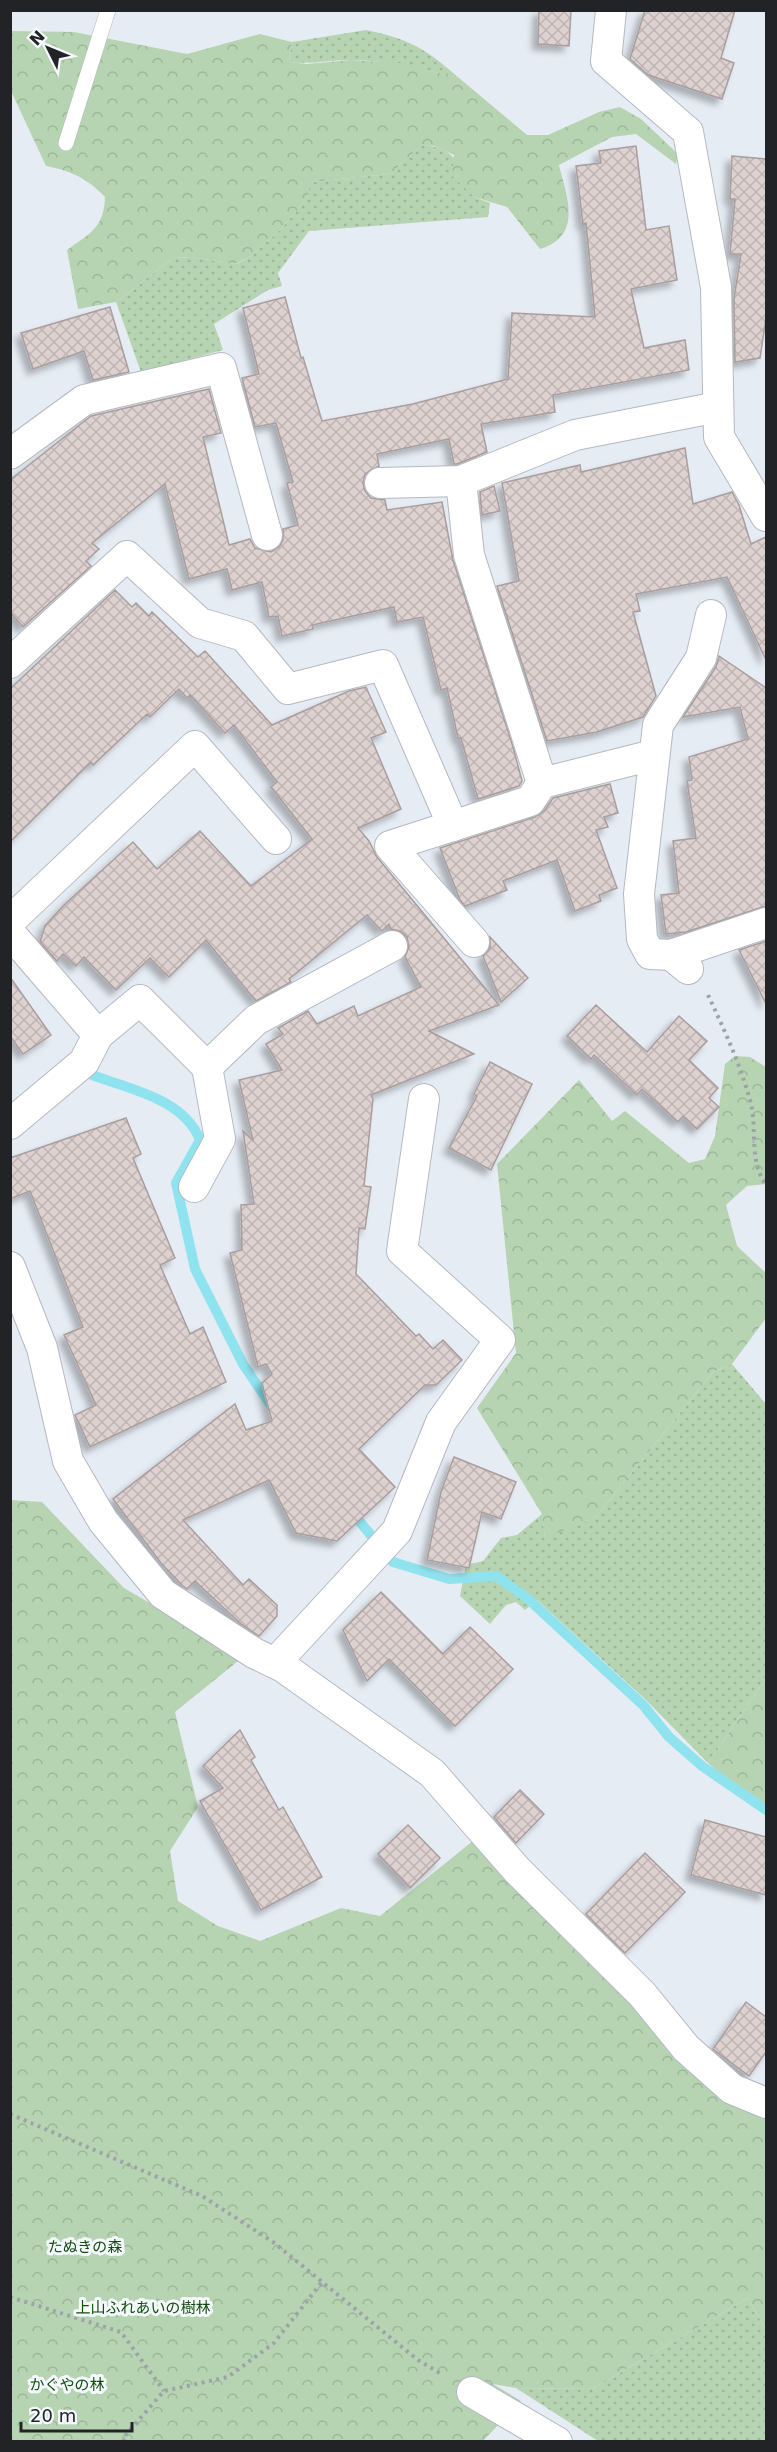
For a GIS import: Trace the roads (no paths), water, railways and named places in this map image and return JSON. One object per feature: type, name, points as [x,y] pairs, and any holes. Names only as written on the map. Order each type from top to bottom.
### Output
[{"type":"street","points":[[611,10],[606,60],[688,132],[716,287],[719,437],[766,516]]},
{"type":"street","points":[[10,454],[84,400],[221,368],[267,535]]},
{"type":"street","points":[[380,483],[461,481],[575,435],[718,407]]},
{"type":"street","points":[[461,481],[469,555],[542,783]]},
{"type":"street","points":[[14,653],[127,556],[200,622],[244,636],[288,689],[383,665],[453,826]]},
{"type":"street","points":[[711,615],[701,657],[658,725],[639,894],[642,939],[650,954],[680,962],[766,923]]},
{"type":"street","points":[[10,921],[195,746],[276,839]]},
{"type":"street","points":[[474,942],[390,846],[530,801],[542,783],[653,755]]},
{"type":"street","points":[[10,933],[98,1035]]},
{"type":"street","points":[[207,1066],[256,1020],[392,946]]},
{"type":"street","points":[[10,1124],[84,1062],[98,1035],[140,1000],[207,1066],[220,1139],[194,1186]]},
{"type":"street","points":[[276,1662],[397,1532],[441,1422],[500,1340],[402,1251],[424,1099]]},
{"type":"street","points":[[10,1267],[20,1324],[42,1348],[68,1461],[103,1521],[163,1594],[254,1653],[276,1662],[432,1773],[516,1870],[642,1994],[686,2048],[732,2089],[766,2103]]},
{"type":"street","points":[[472,2392],[557,2442]]},
{"type":"lane","points":[[66,143],[108,10]]},
{"type":"waterway","points":[[92,1075],[139,1091],[169,1105],[192,1126],[200,1140],[176,1183],[195,1269],[243,1364],[274,1410]]},
{"type":"waterway","points":[[351,1511],[393,1562],[449,1579],[496,1576],[527,1598],[643,1705],[669,1737],[702,1766],[766,1810]]},
{"type":"park label","name":"たぬきの森","points":[[85,2247]]},
{"type":"park label","name":"上山ふれあいの樹林","points":[[143,2308]]},
{"type":"park label","name":"かぐやの林","points":[[67,2385]]}]
